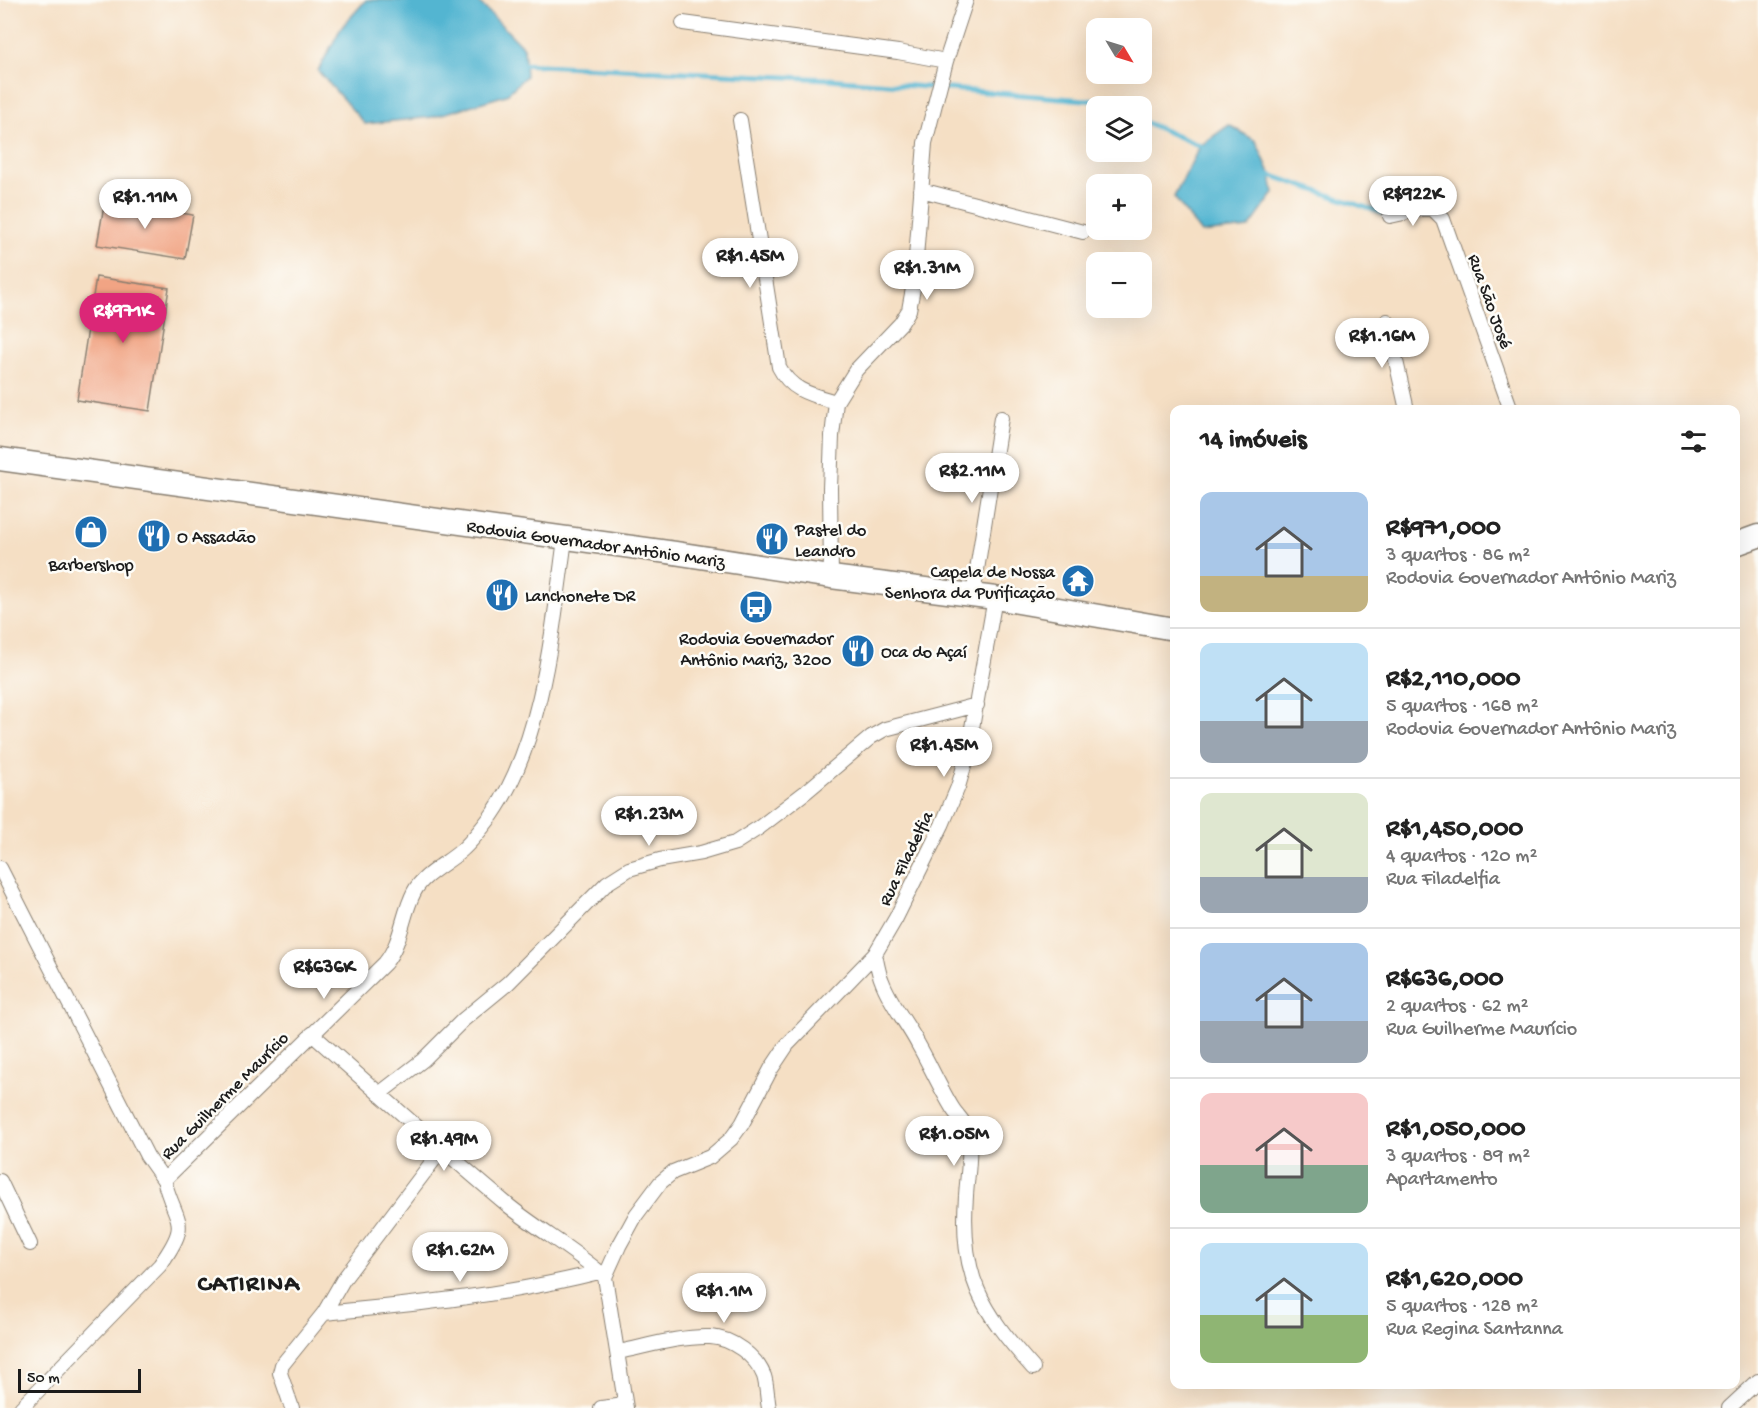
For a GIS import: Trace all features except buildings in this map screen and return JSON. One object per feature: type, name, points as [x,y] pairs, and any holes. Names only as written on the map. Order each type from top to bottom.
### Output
[{"type":"highway","name":"Rodovia Governador Antônio Mariz","points":[[6,458],[831,577],[984,596],[1170,628]]},
{"type":"highway","points":[[1740,543],[1758,536]]},
{"type":"street","points":[[831,577],[830,488],[836,402],[856,370],[901,323],[909,310],[914,283],[925,143],[946,61],[966,0]]},
{"type":"street","points":[[683,24],[898,52],[946,61]]},
{"type":"street","points":[[740,120],[779,367],[785,379],[792,386],[836,402]]},
{"type":"street","points":[[921,190],[1083,232]]},
{"type":"street","name":"Rua São José","points":[[1390,216],[1433,209],[1443,219],[1509,405]]},
{"type":"street","points":[[1387,321],[1406,405]]},
{"type":"street","name":"Rua Filadelfia","points":[[602,1274],[636,1215],[660,1183],[673,1172],[710,1157],[724,1148],[742,1124],[771,1069],[787,1045],[875,954],[920,872],[958,787],[967,756],[976,705],[1001,418]]},
{"type":"street","name":"Rua Guilherme Maurício","points":[[21,1408],[160,1265],[175,1245],[180,1233],[179,1221],[164,1180],[385,963],[394,951],[414,891],[422,881],[463,849],[491,816],[505,795],[524,751],[546,666],[565,539]]},
{"type":"street","points":[[380,1094],[423,1060],[463,1020],[508,983],[607,883],[629,869],[735,843],[807,791],[870,737],[885,729],[976,705]]},
{"type":"street","points":[[0,868],[147,1156],[164,1180]]},
{"type":"street","points":[[875,954],[881,980],[890,998],[919,1045],[953,1109],[965,1125],[970,1160],[964,1230],[967,1262],[974,1286],[1001,1331],[1033,1368]]},
{"type":"street","points":[[312,1034],[512,1208],[602,1274],[626,1406],[602,1408]]},
{"type":"street","points":[[292,1408],[280,1372],[282,1365],[324,1313],[343,1280],[442,1149]]},
{"type":"street","points":[[0,1181],[30,1244]]},
{"type":"street","points":[[324,1313],[450,1300],[602,1274]]},
{"type":"street","points":[[618,1352],[702,1338],[712,1337],[726,1341],[749,1354],[756,1362],[764,1376],[769,1408]]},
{"type":"street","points":[[1729,1408],[1758,1381]]},
{"type":"water","points":[[366,0],[477,0],[524,48],[526,76],[506,95],[433,117],[365,124],[318,71],[341,28]]},
{"type":"water","points":[[1229,125],[1256,141],[1271,175],[1274,193],[1249,228],[1201,233],[1174,197],[1200,146]]},
{"type":"waterway","points":[[519,64],[828,79],[1086,100]]},
{"type":"waterway","points":[[1152,125],[1205,148]]},
{"type":"waterway","points":[[1267,174],[1388,215]]},
{"type":"place","name":"Barbershop","points":[[91,532]]},
{"type":"place","name":"O Assadão","points":[[154,536]]},
{"type":"place","name":"Pastel do Leandro","points":[[772,539]]},
{"type":"place","name":"Capela de Nossa Senhora da Purificação","points":[[1078,581]]},
{"type":"place","name":"Lanchonete DR","points":[[502,595]]},
{"type":"place","name":"Rodovia Governador Antônio Mariz, 3200","points":[[756,607]]},
{"type":"place","name":"Oca do Açaí","points":[[858,651]]},
{"type":"district","name":"CATIRINA","points":[[249,1282]]}]
